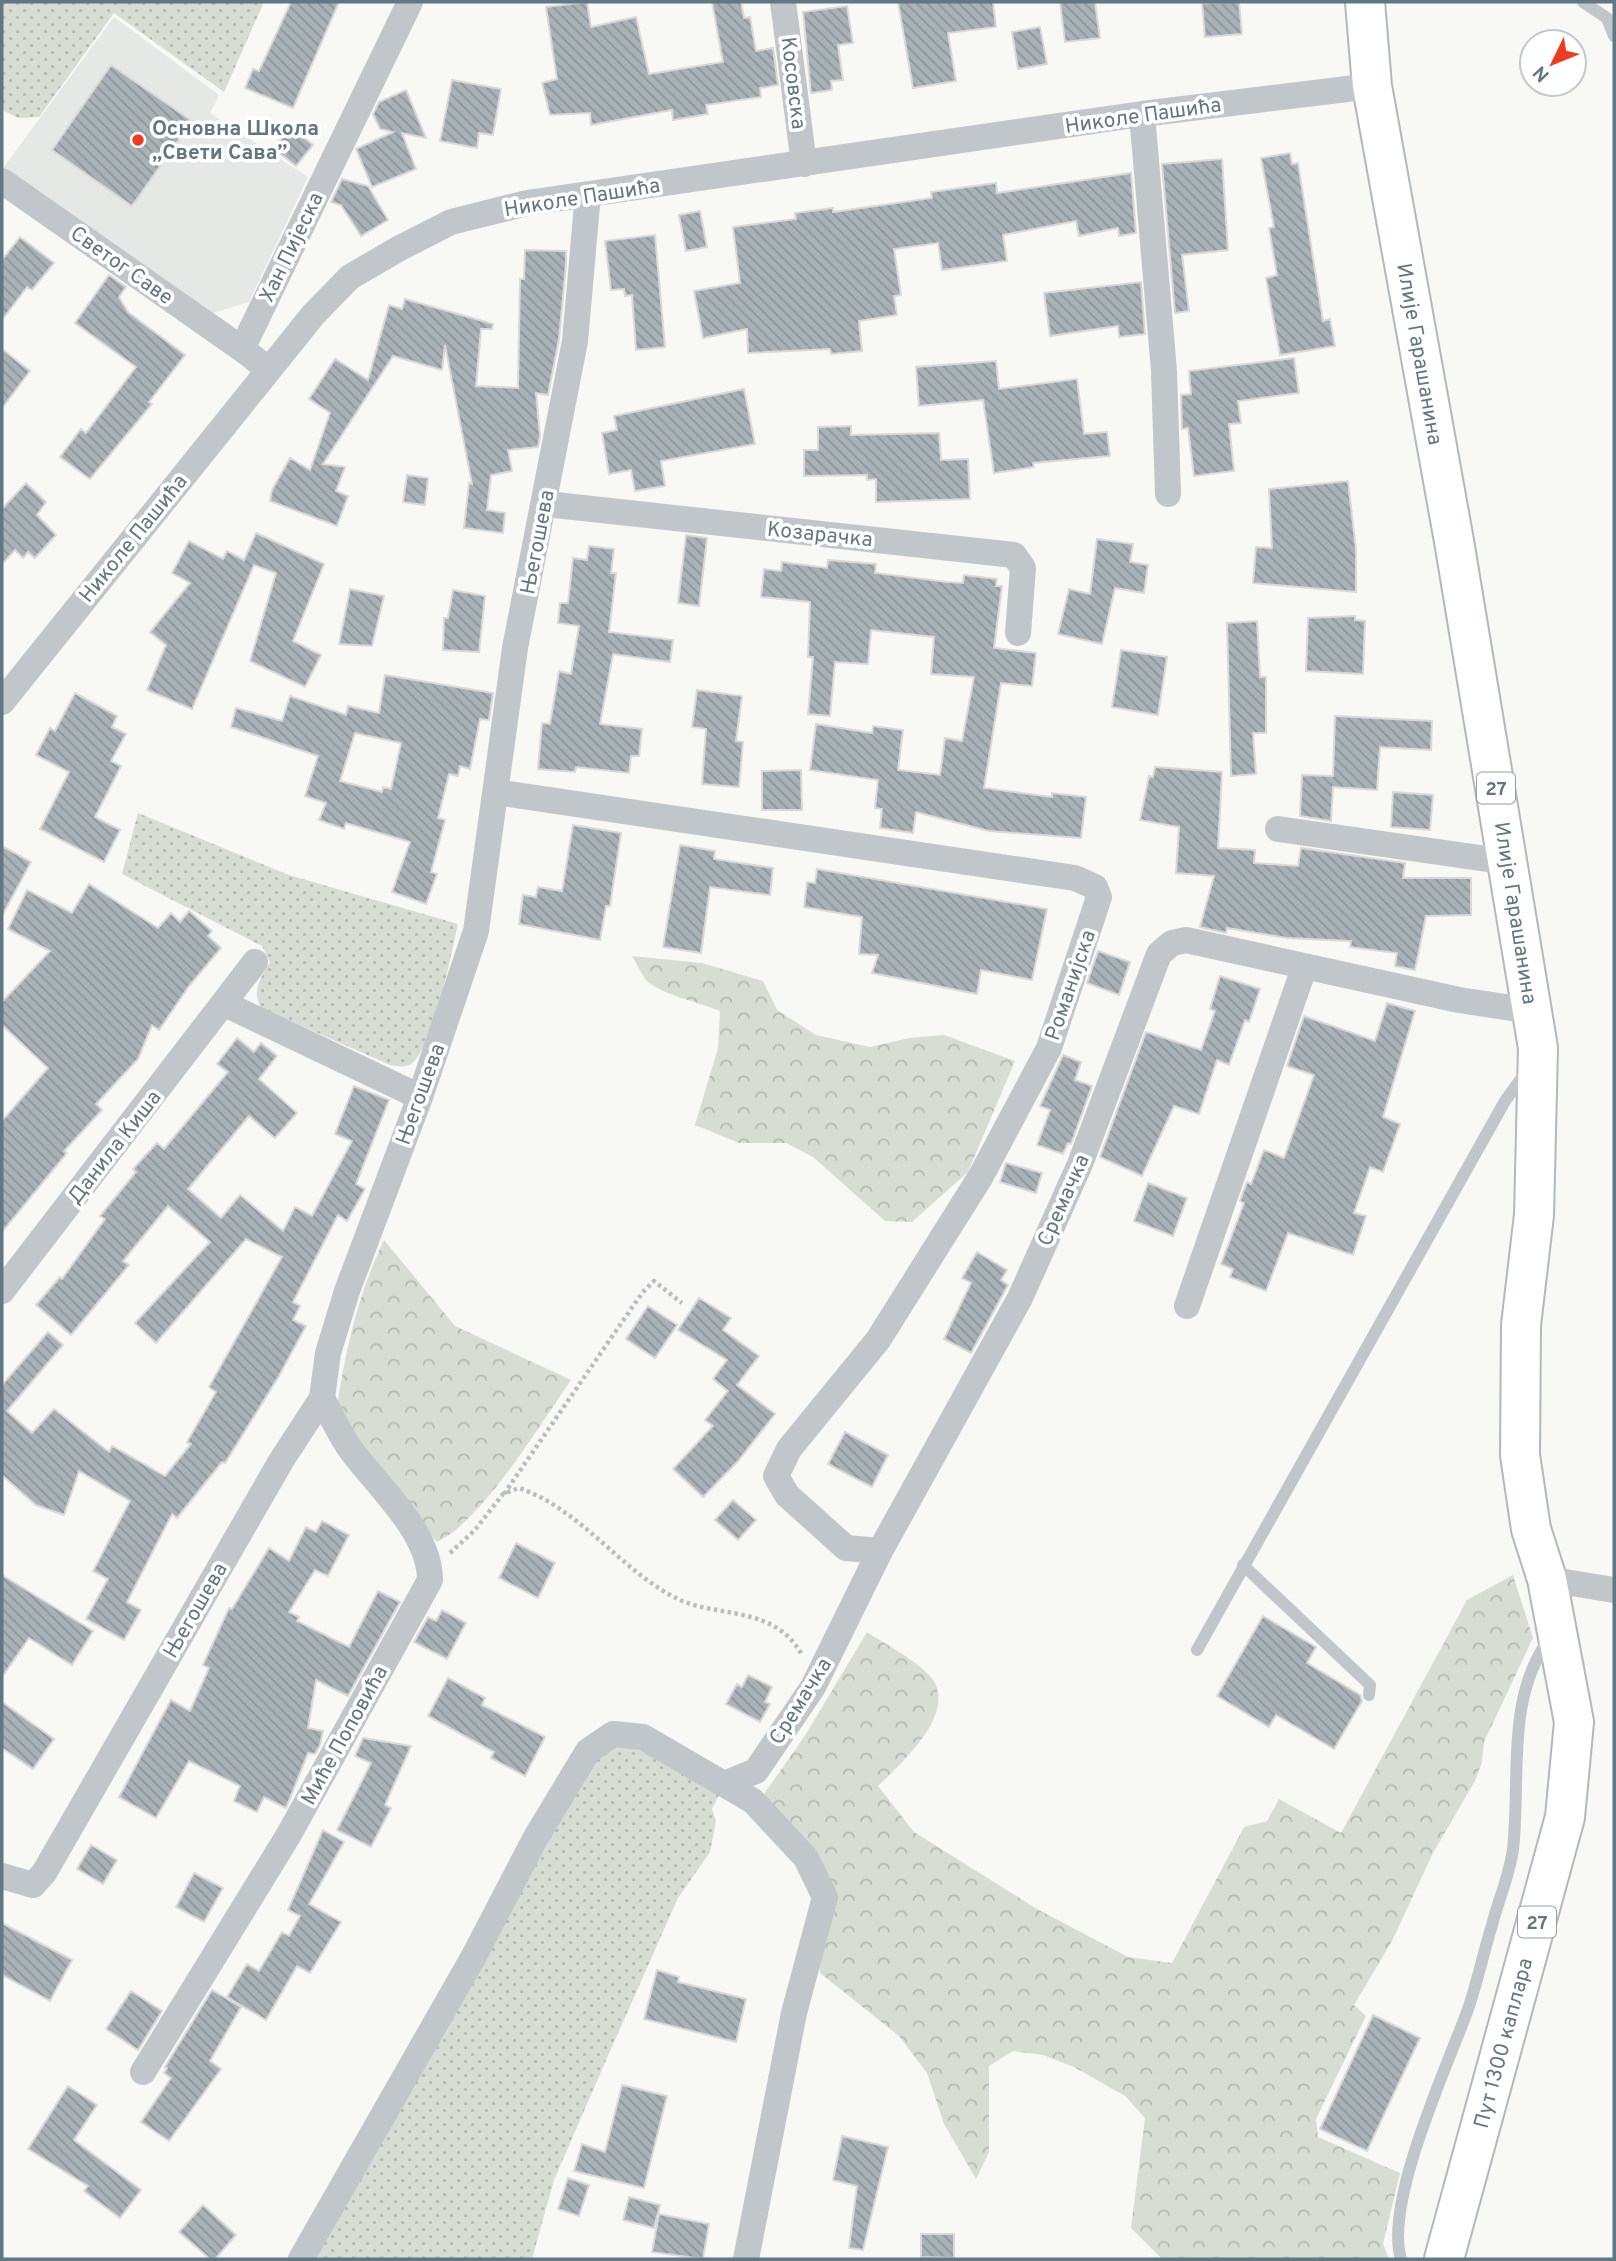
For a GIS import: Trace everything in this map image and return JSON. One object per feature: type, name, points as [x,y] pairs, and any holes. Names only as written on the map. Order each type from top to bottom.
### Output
[{"type":"main road","name":"Илије Гарашанина","points":[[1365,2],[1372,86],[1538,1048],[1534,1215],[1521,1325],[1520,1455],[1531,1529],[1547,1579]]},
{"type":"main road","name":"Пут 1300 каплара","points":[[1444,2259],[1565,1817],[1574,1722],[1547,1579]]},
{"type":"street","name":"Хан Пијеска","points":[[242,349],[410,2]]},
{"type":"street","name":"Косовска","points":[[783,2],[804,164]]},
{"type":"street","name":"Николе Пашића","points":[[2,702],[10,673],[313,315],[350,277],[451,222],[527,203],[1142,114],[1372,86]]},
{"type":"street","points":[[1142,114],[1164,371],[1168,494]]},
{"type":"street","name":"Светог Саве","points":[[3,184],[242,349]]},
{"type":"street","name":"Његошева","points":[[2,1876],[10,1881],[33,1885],[44,1873],[281,1461],[322,1398],[328,1353],[347,1291],[420,1097],[476,931],[515,649],[546,504],[575,341],[588,194]]},
{"type":"street","points":[[242,349],[268,369]]},
{"type":"street","name":"Козарачка","points":[[546,504],[1014,555],[1023,568],[1017,633]]},
{"type":"street","name":"Романијска","points":[[496,792],[1075,878],[1095,887],[1099,897],[1049,1048],[981,1176],[878,1339],[789,1449],[776,1476],[787,1495],[846,1548],[880,1551]]},
{"type":"street","points":[[1278,829],[1508,862]]},
{"type":"street","name":"Сремачка","points":[[753,1801],[756,1771],[813,1687],[880,1551],[1020,1298],[1080,1164],[1159,954],[1172,943],[1186,940],[1459,1000],[1532,1011]]},
{"type":"street","name":"Данила Киша","points":[[2,1291],[255,962]]},
{"type":"street","points":[[1186,1306],[1304,968]]},
{"type":"street","points":[[225,1004],[420,1097]]},
{"type":"street","points":[[322,1398],[349,1447],[421,1540],[430,1563]]},
{"type":"street","name":"Миће Поповића","points":[[143,2072],[295,1824],[430,1580],[430,1563]]},
{"type":"street","points":[[1547,1579],[1614,1590]]},
{"type":"street","points":[[301,2259],[474,1956],[536,1837],[588,1751],[612,1734],[643,1737],[753,1801],[806,1858],[825,1897],[794,2013],[746,2259]]},
{"type":"street","points":[[724,1784],[756,1771]]},
{"type":"lane","points":[[1583,2],[1611,19],[1614,36]]},
{"type":"lane","points":[[1197,1650],[1505,1101],[1536,1058]]},
{"type":"lane","points":[[1243,1565],[1370,1685],[1369,1695]]},
{"type":"lane","points":[[1401,2259],[1397,2245],[1399,2214],[1427,2113],[1468,2009],[1513,1851],[1520,1718],[1541,1649],[1557,1629]]},
{"type":"path","points":[[430,1563],[450,1553],[474,1531],[503,1494],[642,1293],[654,1281],[682,1303]]},
{"type":"path","points":[[503,1494],[519,1488],[536,1493],[679,1600],[741,1613],[764,1622],[795,1642],[811,1674],[813,1687]]},
{"type":"shaded area","name":"Основна Школа „Свети Сава”","points":[[114,17],[219,95],[210,113],[308,177],[249,302],[213,313],[4,167]]},
{"type":"green space","points":[[2,2],[264,2],[224,92],[114,13],[39,117],[18,118],[2,110]]},
{"type":"green space","points":[[138,813],[289,875],[458,924],[434,1020],[427,1039],[411,1064],[390,1065],[261,1008],[257,990],[270,962],[262,946],[122,874]]},
{"type":"green space","points":[[632,956],[702,963],[763,981],[777,1010],[816,1035],[870,1047],[909,1038],[944,1035],[1015,1061],[968,1172],[912,1222],[885,1221],[813,1157],[786,1143],[739,1143],[695,1125],[718,1048],[720,1011],[652,985],[646,980]]},
{"type":"green space","points":[[384,1240],[455,1326],[571,1380],[491,1493],[454,1531],[437,1542],[409,1511],[337,1407],[354,1322]]},
{"type":"green space","points":[[1513,1575],[1533,1638],[1484,1742],[1482,1762],[1475,1781],[1433,1853],[1392,1941],[1354,2005],[1366,2016],[1316,2119],[1318,2137],[1400,2173],[1383,2244],[1389,2259],[1162,2259],[1131,2228],[1145,2118],[1125,2096],[1074,2067],[1043,2055],[1013,2051],[989,2066],[989,2152],[976,2179],[944,2124],[927,2073],[899,2036],[820,1973],[818,1959],[832,1921],[764,1794],[806,1734],[867,1632],[923,1669],[937,1689],[938,1704],[924,1735],[878,1786],[914,1832],[1037,1909],[1128,1957],[1172,1963],[1244,1827],[1267,1821],[1279,1799],[1341,1833],[1467,1600]]},
{"type":"green space","points":[[639,1744],[720,1793],[712,1809],[716,1821],[710,1852],[678,1898],[607,2058],[554,2180],[532,2259],[312,2259],[584,1767],[617,1746]]},
{"type":"building","points":[[291,2],[339,2],[293,108],[245,88],[253,69],[259,71]]},
{"type":"building","points":[[587,2],[591,27],[636,17],[649,74],[723,62],[712,2],[741,2],[744,18],[750,17],[756,51],[773,48],[778,85],[760,88],[761,97],[706,105],[708,114],[673,120],[672,110],[591,125],[590,113],[550,115],[542,83],[557,79],[546,7]]},
{"type":"building","points":[[898,2],[993,2],[996,27],[948,33],[956,81],[913,88]]},
{"type":"building","points":[[1060,2],[1095,2],[1100,38],[1065,42]]},
{"type":"building","points":[[1239,2],[1242,34],[1205,37],[1202,3]]},
{"type":"building","points":[[847,6],[853,43],[838,45],[843,80],[831,81],[832,90],[811,93],[803,12]]},
{"type":"building","points":[[1040,27],[1047,64],[1018,69],[1012,32]]},
{"type":"building","points":[[111,65],[192,121],[132,206],[52,150]]},
{"type":"building","points":[[452,80],[501,89],[493,135],[479,133],[477,148],[440,141]]},
{"type":"building","points":[[406,90],[426,138],[402,133],[416,169],[372,187],[356,149],[393,132],[380,129],[373,114],[379,102]]},
{"type":"building","points":[[291,127],[313,145],[296,166],[273,148]]},
{"type":"building","points":[[1290,153],[1292,164],[1298,163],[1323,321],[1330,319],[1335,346],[1280,355],[1266,278],[1277,275],[1269,228],[1274,227],[1261,158]]},
{"type":"building","points":[[1222,159],[1228,250],[1182,255],[1189,311],[1175,313],[1162,164]]},
{"type":"building","points":[[1131,173],[1136,233],[1119,236],[1118,228],[1079,236],[1076,221],[1003,235],[1007,261],[942,270],[938,243],[894,249],[901,295],[894,296],[897,315],[859,321],[862,351],[831,354],[830,349],[748,353],[747,329],[703,338],[694,291],[740,283],[733,227],[796,219],[795,213],[833,208],[833,212],[932,198],[931,192],[996,183],[997,193]]},
{"type":"building","points":[[342,179],[368,186],[388,220],[361,236],[341,205],[331,202]]},
{"type":"building","points":[[700,211],[707,247],[686,251],[679,215]]},
{"type":"building","points":[[655,235],[665,347],[636,350],[632,295],[625,296],[624,289],[611,290],[605,241]]},
{"type":"building","points":[[20,237],[54,263],[32,290],[27,287],[2,320],[2,260]]},
{"type":"building","points":[[525,250],[566,251],[566,264],[559,339],[548,395],[536,393],[540,436],[538,447],[508,450],[512,471],[491,475],[487,510],[505,513],[503,533],[464,528],[469,483],[472,484],[445,345],[442,370],[393,356],[323,464],[345,467],[336,491],[348,496],[337,526],[270,501],[272,490],[290,458],[310,470],[330,413],[309,399],[335,359],[368,380],[389,305],[402,309],[405,299],[493,324],[492,329],[481,329],[476,386],[518,388],[520,279],[524,279]]},
{"type":"building","points":[[109,275],[126,287],[119,297],[128,312],[185,355],[149,402],[152,404],[90,479],[60,457],[81,429],[86,433],[136,367],[75,323]]},
{"type":"building","points":[[1141,282],[1145,334],[1119,337],[1118,326],[1050,336],[1044,293]]},
{"type":"building","points":[[2,349],[30,371],[2,408]]},
{"type":"building","points":[[1294,358],[1299,393],[1238,401],[1241,423],[1229,424],[1234,471],[1194,476],[1188,428],[1182,429],[1181,395],[1191,394],[1189,371]]},
{"type":"building","points":[[996,361],[999,389],[1077,379],[1084,434],[1107,432],[1110,456],[1033,463],[1034,467],[994,473],[983,400],[919,406],[916,367]]},
{"type":"building","points":[[744,389],[755,444],[661,461],[665,486],[635,491],[631,470],[609,474],[602,433],[617,430],[614,416]]},
{"type":"building","points":[[851,426],[851,435],[939,433],[941,460],[968,459],[970,499],[876,502],[876,479],[867,480],[867,475],[804,476],[804,450],[818,450],[818,427]]},
{"type":"building","points":[[407,475],[428,478],[425,505],[403,502]]},
{"type":"building","points":[[1348,481],[1356,550],[1356,592],[1253,583],[1256,547],[1272,548],[1269,489]]},
{"type":"building","points":[[26,483],[46,502],[37,515],[56,535],[35,558],[28,552],[23,558],[15,550],[2,564],[2,509]]},
{"type":"building","points":[[256,533],[324,564],[293,641],[321,655],[305,687],[250,661],[276,573],[254,565],[192,709],[147,690],[166,645],[150,632],[190,583],[172,573],[189,541],[223,559],[227,551],[244,560]]},
{"type":"building","points":[[686,535],[707,538],[699,606],[678,603]]},
{"type":"building","points":[[1097,539],[1133,544],[1130,562],[1148,565],[1144,593],[1115,588],[1102,644],[1058,634],[1069,589],[1090,594]]},
{"type":"building","points":[[589,546],[614,549],[611,573],[616,573],[609,632],[673,640],[670,662],[613,654],[600,724],[642,729],[639,756],[631,756],[629,773],[576,767],[575,772],[538,769],[542,723],[550,724],[559,671],[571,674],[579,626],[558,623],[560,603],[568,603],[573,558],[587,560]]},
{"type":"building","points":[[828,560],[876,564],[875,573],[947,582],[963,583],[964,575],[997,579],[996,586],[1002,586],[994,648],[1036,653],[1032,686],[1001,683],[984,788],[1052,797],[1052,793],[1086,797],[1081,838],[989,831],[916,812],[913,833],[880,828],[882,809],[875,808],[878,780],[810,770],[816,724],[872,733],[873,726],[903,730],[898,770],[940,775],[945,738],[962,741],[974,677],[931,674],[934,637],[871,630],[868,664],[835,662],[830,716],[808,714],[813,657],[808,657],[810,602],[761,597],[764,569],[781,571],[782,562],[827,568]]},
{"type":"building","points":[[350,589],[384,596],[372,646],[339,644]]},
{"type":"building","points":[[453,590],[485,596],[479,652],[443,650],[444,618],[448,618]]},
{"type":"building","points":[[1355,616],[1355,620],[1365,621],[1363,674],[1306,671],[1308,618]]},
{"type":"building","points":[[1257,621],[1260,677],[1266,677],[1266,733],[1253,733],[1256,774],[1231,776],[1227,623]]},
{"type":"building","points":[[1121,650],[1167,657],[1158,715],[1112,707]]},
{"type":"building","points":[[385,675],[493,693],[489,720],[480,719],[470,769],[460,766],[458,776],[449,774],[438,818],[445,820],[431,872],[437,874],[426,904],[392,892],[410,842],[346,823],[344,829],[319,820],[326,803],[305,796],[318,756],[231,727],[236,708],[282,721],[290,696],[346,715],[348,706],[379,713]],"holes":[[[355,733],[401,743],[391,789],[383,787],[382,792],[340,781]]]},
{"type":"building","points":[[697,690],[742,696],[736,741],[743,742],[739,787],[702,784],[706,729],[692,727]]},
{"type":"building","points":[[75,693],[117,716],[112,727],[126,734],[111,761],[121,766],[95,817],[120,830],[104,862],[40,829],[69,772],[36,755],[50,728],[55,731]]},
{"type":"building","points":[[1335,716],[1432,721],[1431,750],[1380,747],[1377,790],[1333,787],[1331,821],[1300,816],[1302,775],[1333,776]]},
{"type":"building","points":[[1155,767],[1222,772],[1218,848],[1255,850],[1254,863],[1298,866],[1301,848],[1405,863],[1403,878],[1471,878],[1471,915],[1426,916],[1415,970],[1395,966],[1397,953],[1350,947],[1351,941],[1287,938],[1227,928],[1226,933],[1200,927],[1214,876],[1176,873],[1179,827],[1140,820],[1149,776],[1153,777]]},
{"type":"building","points":[[801,770],[802,810],[762,810],[762,771]]},
{"type":"building","points":[[1393,792],[1433,795],[1430,830],[1391,827]]},
{"type":"building","points":[[573,825],[621,833],[610,906],[606,906],[600,940],[519,924],[523,895],[536,897],[538,887],[562,891]]},
{"type":"building","points":[[680,845],[715,851],[714,859],[773,868],[770,895],[710,887],[701,953],[663,947]]},
{"type":"building","points":[[2,846],[31,862],[2,916]]},
{"type":"building","points":[[817,869],[1047,909],[1032,980],[981,970],[977,994],[872,973],[878,955],[859,954],[862,917],[804,907],[807,882],[815,883]]},
{"type":"building","points":[[89,884],[158,928],[171,913],[180,922],[189,911],[212,931],[208,936],[221,948],[189,986],[159,1030],[152,1025],[138,1059],[96,1104],[102,1110],[64,1151],[67,1153],[2,1232],[2,1121],[48,1068],[2,1025],[2,1002],[50,951],[8,929],[27,890],[72,913]]},
{"type":"building","points":[[1098,951],[1130,962],[1119,995],[1087,983]]},
{"type":"building","points":[[1220,976],[1260,989],[1249,1022],[1245,1020],[1229,1065],[1217,1060],[1199,1114],[1174,1106],[1142,1176],[1100,1157],[1146,1032],[1201,1050],[1215,1011],[1210,1009]]},
{"type":"building","points":[[1387,1003],[1415,1011],[1383,1117],[1400,1124],[1383,1172],[1370,1167],[1354,1213],[1366,1216],[1353,1255],[1288,1233],[1266,1291],[1230,1277],[1233,1269],[1221,1264],[1244,1203],[1240,1201],[1247,1182],[1251,1184],[1264,1150],[1284,1158],[1314,1075],[1287,1066],[1304,1016],[1375,1041]]},
{"type":"building","points":[[237,1038],[254,1052],[261,1043],[277,1056],[259,1079],[297,1113],[275,1138],[249,1116],[188,1189],[221,1218],[240,1195],[283,1231],[295,1207],[312,1216],[352,1141],[335,1134],[354,1086],[389,1100],[356,1184],[365,1189],[347,1221],[338,1215],[293,1302],[300,1306],[293,1320],[306,1326],[279,1376],[225,1463],[222,1462],[177,1518],[172,1514],[127,1602],[141,1610],[124,1640],[86,1619],[108,1579],[93,1571],[130,1501],[79,1471],[64,1515],[36,1505],[2,1475],[2,1385],[48,1332],[63,1345],[7,1411],[32,1433],[54,1409],[109,1452],[112,1446],[165,1476],[191,1444],[187,1442],[216,1392],[209,1387],[282,1257],[246,1239],[156,1343],[135,1323],[210,1242],[168,1206],[123,1261],[129,1265],[71,1335],[36,1305],[60,1277],[62,1279],[105,1219],[100,1216],[136,1172],[133,1169],[157,1143],[164,1149],[228,1072],[217,1064]]},
{"type":"building","points":[[1063,1055],[1081,1062],[1075,1080],[1092,1086],[1071,1144],[1068,1143],[1063,1154],[1037,1145],[1050,1110],[1040,1106]]},
{"type":"building","points":[[1006,1163],[1042,1173],[1036,1193],[1000,1182]]},
{"type":"building","points":[[1148,1183],[1187,1198],[1173,1236],[1134,1221]]},
{"type":"building","points":[[977,1252],[1007,1270],[1001,1280],[1008,1285],[971,1353],[944,1339],[971,1283],[962,1278]]},
{"type":"building","points":[[699,1298],[731,1318],[723,1330],[759,1356],[737,1385],[775,1414],[738,1461],[703,1497],[673,1469],[713,1426],[705,1420],[728,1391],[713,1379],[727,1360],[678,1330]]},
{"type":"building","points":[[648,1306],[677,1325],[655,1358],[626,1339]]},
{"type":"building","points":[[845,1432],[888,1455],[872,1487],[828,1464]]},
{"type":"building","points":[[733,1500],[756,1520],[738,1540],[715,1520]]},
{"type":"building","points":[[322,1521],[349,1535],[328,1576],[315,1570],[289,1612],[299,1617],[297,1621],[349,1647],[378,1591],[400,1602],[348,1696],[316,1680],[308,1728],[323,1731],[320,1745],[315,1754],[308,1753],[286,1808],[264,1797],[257,1812],[234,1801],[240,1786],[189,1761],[156,1818],[119,1797],[171,1700],[190,1711],[209,1668],[203,1665],[229,1608],[232,1609],[269,1548],[289,1561],[306,1527],[316,1532]]},
{"type":"building","points":[[516,1543],[555,1563],[538,1598],[499,1578]]},
{"type":"building","points":[[2,1575],[93,1631],[72,1665],[29,1638],[2,1677]]},
{"type":"building","points":[[442,1610],[466,1623],[447,1659],[414,1642],[428,1617],[436,1621]]},
{"type":"building","points":[[1263,1616],[1316,1647],[1307,1663],[1360,1695],[1362,1701],[1334,1749],[1276,1715],[1269,1727],[1217,1696]]},
{"type":"building","points":[[748,1675],[772,1687],[765,1702],[770,1704],[760,1722],[726,1704],[737,1684],[742,1687]]},
{"type":"building","points":[[448,1678],[485,1698],[482,1705],[545,1737],[525,1776],[491,1758],[494,1752],[428,1716]]},
{"type":"building","points":[[2,1702],[54,1739],[33,1769],[2,1748]]},
{"type":"building","points":[[363,1738],[411,1746],[385,1805],[391,1808],[371,1847],[337,1830],[371,1763],[355,1756]]},
{"type":"building","points":[[323,1830],[344,1842],[309,1904],[341,1922],[310,1973],[297,1966],[266,2020],[227,1997],[247,1964],[259,1971],[282,1932],[289,1936],[300,1916],[288,1910]]},
{"type":"building","points":[[91,1845],[117,1860],[103,1884],[77,1869]]},
{"type":"building","points":[[194,1873],[223,1888],[204,1922],[176,1907]]},
{"type":"building","points":[[2,1923],[72,1960],[50,2001],[2,1975]]},
{"type":"building","points":[[657,1970],[679,1977],[678,1982],[746,1999],[736,2042],[644,2019]]},
{"type":"building","points":[[212,1990],[241,2007],[210,2061],[221,2069],[169,2141],[141,2122],[171,2078],[164,2073],[167,2068],[165,2067]]},
{"type":"building","points":[[131,1991],[162,2011],[138,2050],[106,2029]]},
{"type":"building","points":[[1373,2015],[1420,2038],[1367,2151],[1320,2129]]},
{"type":"building","points":[[622,2085],[667,2096],[644,2188],[574,2171],[582,2144],[605,2152]]},
{"type":"building","points":[[68,2086],[97,2105],[74,2140],[141,2190],[120,2218],[84,2191],[88,2186],[28,2149]]},
{"type":"building","points":[[842,2136],[888,2147],[863,2250],[849,2248],[857,2186],[833,2180]]},
{"type":"building","points":[[568,2178],[589,2185],[579,2216],[558,2209]]},
{"type":"building","points":[[629,2197],[660,2205],[654,2228],[623,2220]]},
{"type":"building","points":[[203,2205],[236,2235],[215,2259],[210,2259],[179,2232]]},
{"type":"building","points":[[659,2214],[709,2224],[703,2259],[652,2252]]},
{"type":"building","points":[[921,2234],[954,2234],[954,2258],[921,2257]]},
{"type":"place","name":"Основна Школа „Свети Сава”","points":[[138,140]]}]
